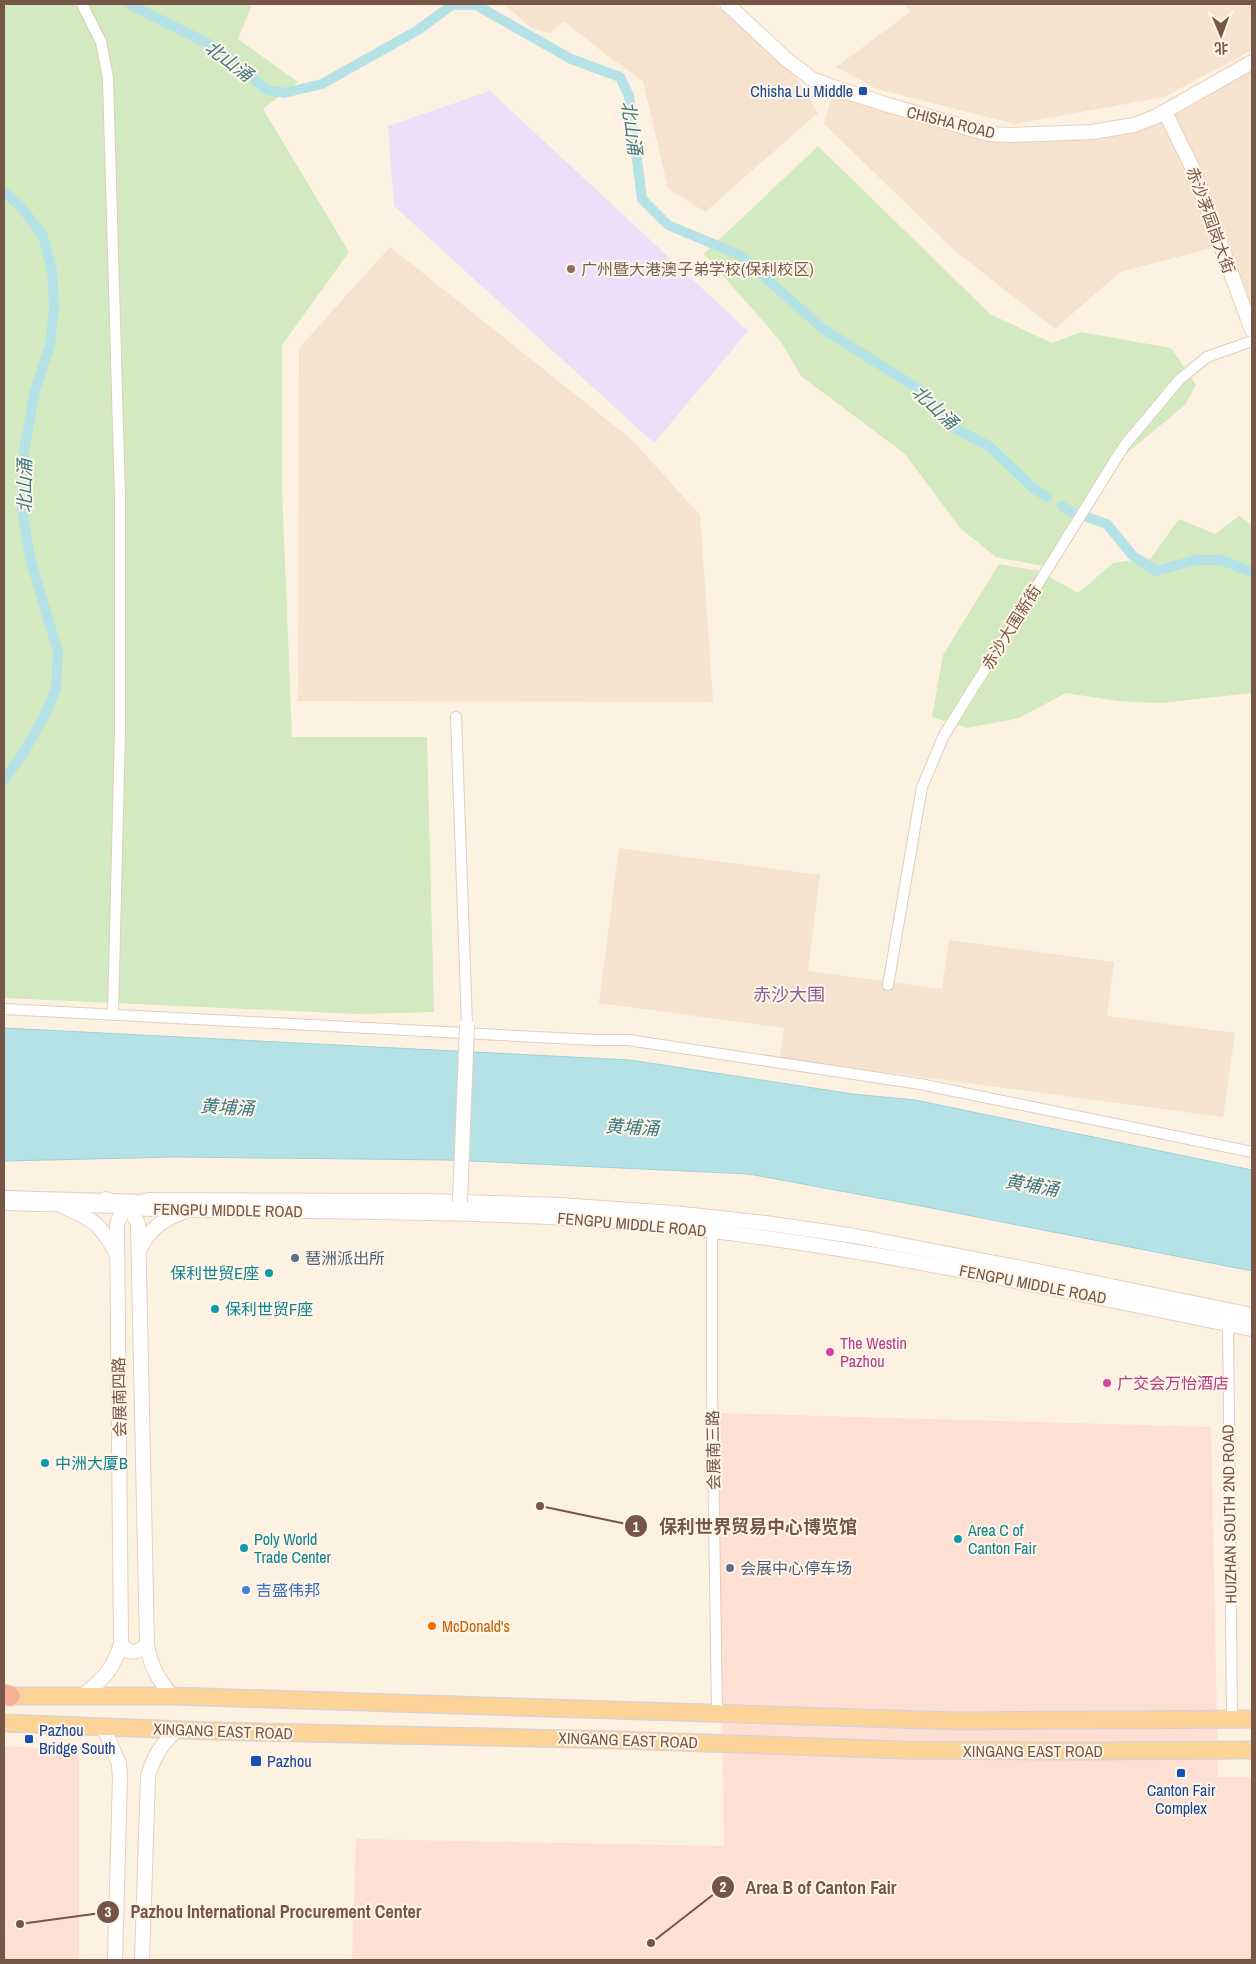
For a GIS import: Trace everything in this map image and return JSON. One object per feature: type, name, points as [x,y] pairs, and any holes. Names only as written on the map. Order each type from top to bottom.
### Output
[{"type":"main road","name":"XINGANG EAST ROAD","points":[[6,1695],[172,1696],[966,1721],[1252,1719]]},
{"type":"main road","name":"XINGANG EAST ROAD","points":[[4,1723],[177,1730],[630,1740],[941,1750],[1252,1750]]},
{"type":"street","points":[[82,4],[101,42],[108,78],[120,497],[120,730],[113,1014]]},
{"type":"street","name":"CHISHA ROAD","points":[[727,4],[786,59],[812,78],[841,90],[989,134],[1092,132],[1134,125],[1165,112],[1252,62]]},
{"type":"street","name":"赤沙茅园岗大街","points":[[1165,112],[1192,167],[1252,330]]},
{"type":"street","name":"赤沙大围新街","points":[[888,985],[922,787],[944,736],[1124,446],[1179,380],[1207,357],[1252,341]]},
{"type":"street","points":[[456,717],[468,1025],[460,1202]]},
{"type":"street","points":[[4,1009],[596,1040],[628,1040],[920,1084],[1252,1152]]},
{"type":"street","name":"FENGPU MIDDLE ROAD","points":[[4,1196],[148,1200],[460,1202],[560,1205],[712,1224],[758,1236],[868,1252],[1252,1329]]},
{"type":"street","points":[[106,1199],[127,1208],[148,1200]]},
{"type":"street","name":"FENGPU MIDDLE ROAD","points":[[4,1205],[514,1216],[624,1222],[782,1225],[890,1243],[1252,1314]]},
{"type":"street","points":[[64,1207],[86,1217],[100,1227],[117,1255]]},
{"type":"street","name":"会展南四路","points":[[83,1695],[104,1678],[111,1668],[121,1644],[117,1255],[118,1219],[127,1208],[136,1217],[138,1224],[146,1644],[152,1668],[159,1681],[172,1696]]},
{"type":"street","points":[[138,1254],[143,1241],[158,1224],[190,1209]]},
{"type":"street","name":"会展南三路","points":[[712,1224],[712,1384],[717,1713]]},
{"type":"street","name":"HUIZHAN SOUTH 2ND ROAD","points":[[1229,1310],[1227,1324],[1232,1719]]},
{"type":"street","points":[[121,1644],[124,1649],[133,1652],[141,1650],[146,1644]]},
{"type":"street","points":[[103,1726],[119,1764],[120,1778],[115,1960]]},
{"type":"street","points":[[142,1960],[148,1776],[153,1758],[160,1747],[177,1730]]},
{"type":"shaded area","points":[[504,4],[714,4],[792,71],[818,113],[705,212],[668,188],[643,81],[565,22],[549,33],[531,28]]},
{"type":"shaded area","points":[[905,4],[1252,4],[1252,50],[1164,97],[1015,124],[877,89],[836,67],[910,12]]},
{"type":"shaded area","points":[[1252,68],[1252,304],[1227,244],[1120,272],[1055,329],[954,250],[824,124],[833,92],[884,111],[976,138],[1012,141],[1129,133],[1179,109]]},
{"type":"shaded area","name":"广州暨大港澳子弟学校(保利校区)","points":[[490,91],[748,331],[654,443],[394,206],[388,126]]},
{"type":"shaded area","points":[[390,247],[631,439],[700,515],[713,702],[298,701],[299,348]]},
{"type":"shaded area","points":[[619,848],[820,875],[808,971],[942,989],[949,940],[1114,962],[1107,1016],[1235,1033],[1223,1117],[780,1058],[784,1028],[599,1003]]},
{"type":"shaded area","name":"Canton Fair Complex","points":[[718,1413],[1211,1427],[1218,1777],[1252,1777],[1252,1960],[352,1960],[356,1839],[724,1846]]},
{"type":"shaded area","points":[[4,1746],[79,1750],[79,1960],[4,1960]]},
{"type":"green space","points":[[4,4],[252,4],[238,39],[298,82],[263,109],[349,252],[282,345],[282,488],[292,737],[427,737],[434,1012],[357,1014],[4,998]]},
{"type":"green space","points":[[818,146],[990,314],[1052,343],[1081,332],[1171,348],[1196,385],[1185,405],[1104,472],[1043,566],[996,557],[960,528],[905,454],[801,376],[781,342],[704,254]]},
{"type":"green space","points":[[1239,516],[1252,525],[1252,693],[1160,703],[1117,701],[1066,693],[1019,718],[967,728],[932,717],[943,655],[999,564],[1039,571],[1078,593],[1113,563],[1151,558],[1179,519],[1215,534]]},
{"type":"water","name":"黄埔涌","points":[[4,1028],[630,1060],[853,1094],[915,1100],[1252,1170],[1252,1271],[749,1174],[450,1160],[174,1157],[4,1161]]},
{"type":"waterway","name":"北山涌","points":[[129,4],[209,44],[267,90],[284,93],[322,84],[418,30],[452,5],[476,5],[571,59],[620,77],[629,96],[642,199],[668,225],[740,255],[823,329],[925,393],[952,427],[989,446],[1033,488],[1047,497]]},
{"type":"waterway","name":"北山涌","points":[[4,192],[22,208],[43,236],[52,271],[54,308],[50,345],[35,391],[24,451],[22,509],[30,558],[58,652],[56,689],[44,717],[24,752],[4,780]]},
{"type":"waterway","name":"北山涌","points":[[1062,506],[1072,512],[1107,524],[1132,555],[1156,571],[1196,560],[1221,560],[1252,572]]},
{"type":"place","name":"Chisha Lu Middle","points":[[863,91]]},
{"type":"place","name":"广州暨大港澳子弟学校(保利校区)","points":[[571,269]]},
{"type":"place","name":"琶洲派出所","points":[[295,1258]]},
{"type":"place","name":"保利世贸E座","points":[[269,1273]]},
{"type":"place","name":"保利世贸F座","points":[[215,1309]]},
{"type":"place","name":"The Westin Pazhou","points":[[830,1352]]},
{"type":"place","name":"广交会万怡酒店","points":[[1107,1383]]},
{"type":"place","name":"中洲大厦B","points":[[45,1463]]},
{"type":"place","name":"保利世界贸易中心博览馆","points":[[540,1506]]},
{"type":"place","name":"Area C of Canton Fair","points":[[958,1539]]},
{"type":"place","name":"Poly World Trade Center","points":[[244,1548]]},
{"type":"place","name":"会展中心停车场","points":[[730,1568]]},
{"type":"place","name":"吉盛伟邦","points":[[246,1590]]},
{"type":"place","name":"McDonald's","points":[[432,1626]]},
{"type":"place","name":"Pazhou Bridge South","points":[[29,1739]]},
{"type":"place","name":"Pazhou","points":[[256,1761]]},
{"type":"place","name":"Canton Fair Complex","points":[[1181,1773]]},
{"type":"place","name":"Pazhou International Procurement Center","points":[[20,1924]]},
{"type":"place","name":"Area B of Canton Fair","points":[[651,1943]]},
{"type":"district","name":"赤沙大围","points":[[789,994]]}]
